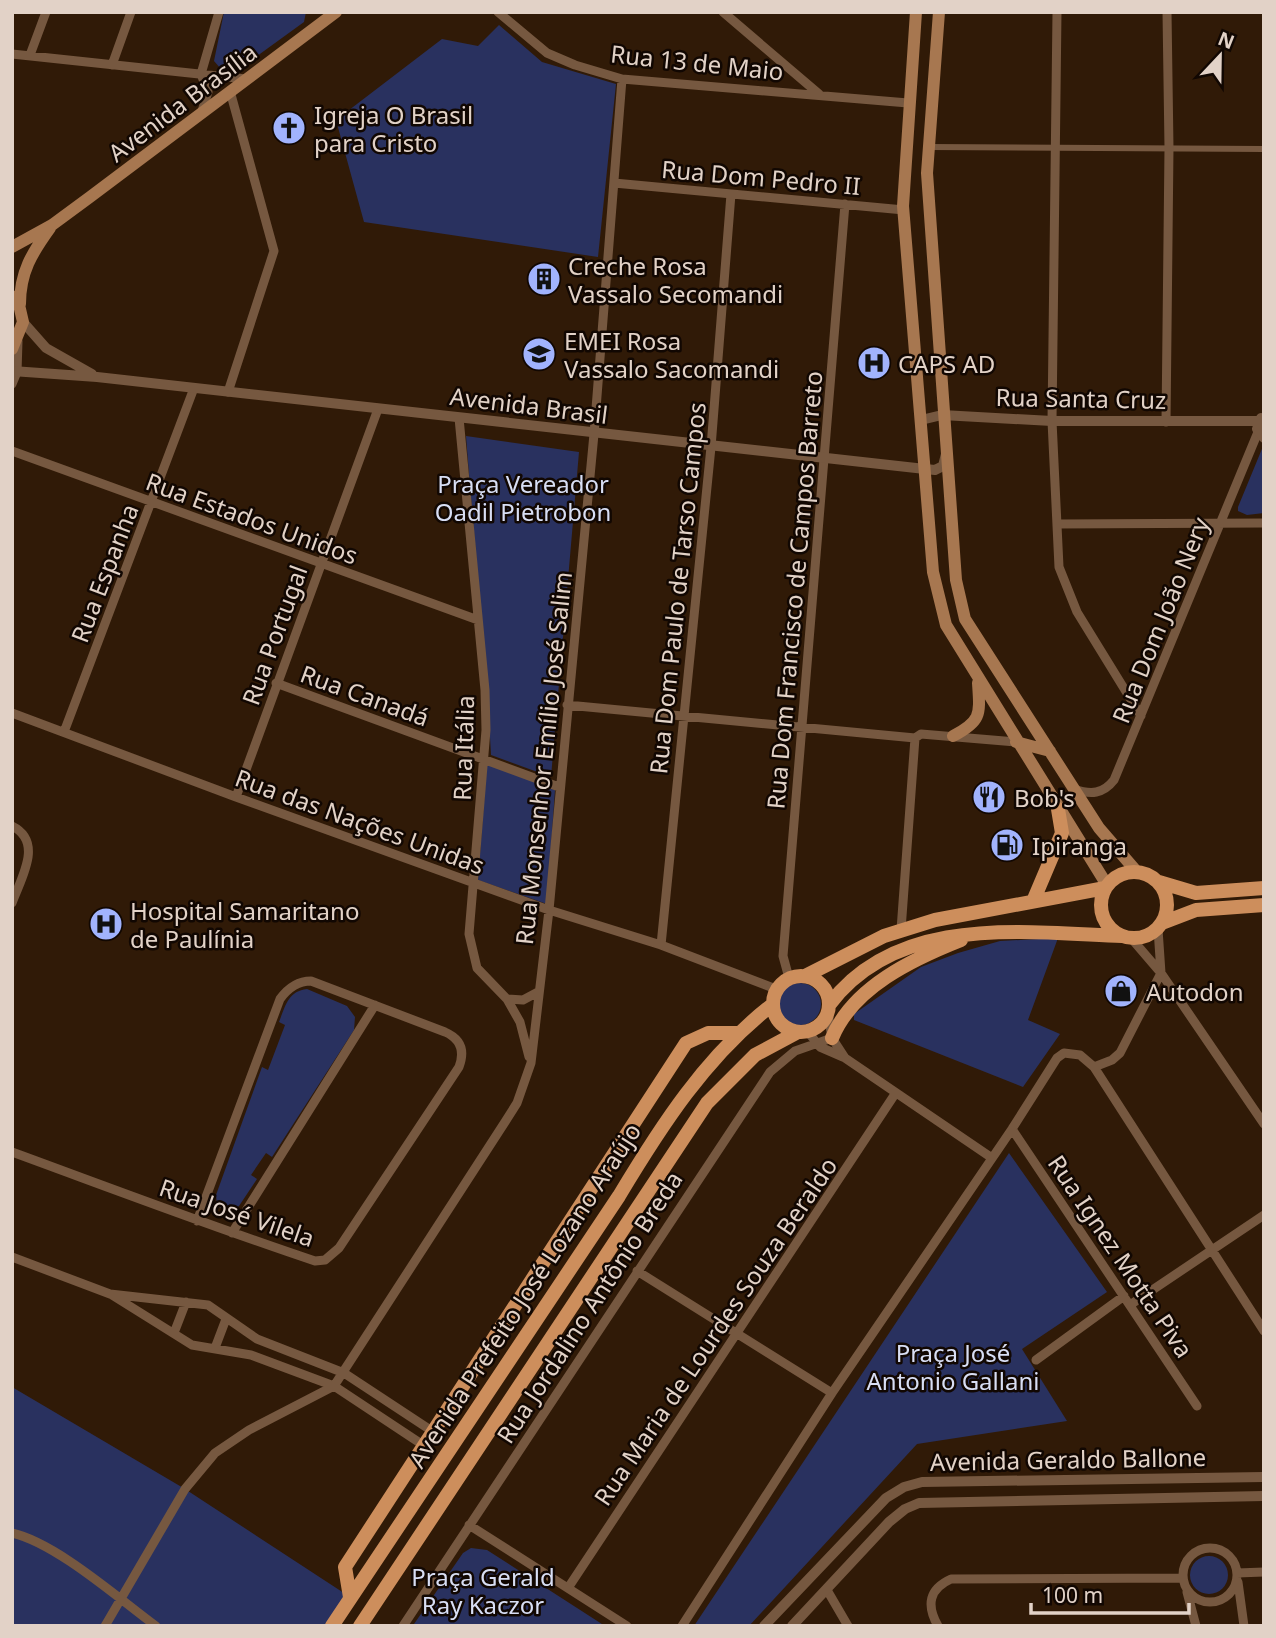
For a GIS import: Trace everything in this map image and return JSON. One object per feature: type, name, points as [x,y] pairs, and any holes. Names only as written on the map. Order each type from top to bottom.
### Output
[{"type":"main road","name":"Avenida Brasília","points":[[12,247],[52,225],[336,12]]},
{"type":"main road","points":[[916,12],[905,144],[904,210],[933,572],[946,625],[1106,887]]},
{"type":"main road","points":[[939,12],[928,165],[942,415],[955,571],[965,619],[1073,789],[1111,844],[1137,872],[1196,892],[1264,888]]},
{"type":"main road","points":[[905,144],[916,150],[928,148]]},
{"type":"main road","points":[[904,171],[928,165]]},
{"type":"main road","name":"Avenida Brasília","points":[[20,304],[24,270],[29,257],[52,225]]},
{"type":"main road","points":[[12,289],[20,304],[23,322],[15,344]]},
{"type":"main road","points":[[912,305],[935,303]]},
{"type":"main road","points":[[933,572],[955,571]]},
{"type":"main road","points":[[953,736],[973,725],[980,713],[978,679]]},
{"type":"main road","points":[[1016,742],[1052,754]]},
{"type":"main road","points":[[1031,765],[1052,754]]},
{"type":"main road","points":[[1034,899],[1062,832],[1058,809]]},
{"type":"main road","points":[[1126,937],[1105,921],[1101,910],[1106,887],[1115,877],[1137,872]]},
{"type":"main road","points":[[1158,881],[1167,902],[1160,926]]},
{"type":"main road","points":[[1106,887],[960,913],[901,930],[805,976],[789,978],[776,989],[772,1005],[782,1026],[806,1035],[817,1028],[828,1009],[856,974],[871,964],[934,939],[982,932],[1126,937],[1150,934],[1160,926],[1196,910],[1264,905]]},
{"type":"main road","points":[[832,1038],[843,1015],[867,992],[913,962],[982,932]]},
{"type":"main road","points":[[805,976],[822,986],[828,1009]]},
{"type":"main road","name":"Avenida Prefeito José Lozano Araújo","points":[[332,1626],[583,1251],[653,1141],[695,1082],[739,1033],[772,1005]]},
{"type":"main road","points":[[350,1597],[345,1567],[686,1043],[708,1032],[739,1033]]},
{"type":"main road","name":"Avenida Prefeito José Lozano Araújo","points":[[360,1626],[707,1102],[755,1055],[806,1035]]},
{"type":"street","points":[[30,55],[46,12]]},
{"type":"street","points":[[112,65],[131,12]]},
{"type":"street","points":[[201,113],[207,102],[208,92],[201,74],[219,12]]},
{"type":"street","name":"Rua 13 de Maio","points":[[498,12],[547,52],[575,65],[622,79],[908,103]]},
{"type":"street","points":[[723,12],[734,16],[820,94]]},
{"type":"street","points":[[1057,12],[1052,421],[1059,567],[1077,612],[1141,716]]},
{"type":"street","points":[[1166,422],[1169,148],[1167,12]]},
{"type":"street","points":[[12,54],[246,79]]},
{"type":"street","name":"Rua Monsenhor Emílio José Salim","points":[[334,1386],[511,1113],[531,1063],[550,910],[559,787],[594,434],[622,79]]},
{"type":"street","points":[[228,392],[274,251],[230,91]]},
{"type":"street","points":[[928,148],[1264,149]]},
{"type":"street","name":"Rua Dom Pedro II","points":[[614,183],[904,210]]},
{"type":"street","name":"Rua Dom Paulo de Tarso Campos","points":[[661,945],[711,447],[731,194]]},
{"type":"street","name":"Rua Dom Francisco de Campos Barreto","points":[[789,978],[783,956],[845,204]]},
{"type":"street","name":"Avenida Brasil","points":[[23,322],[46,348],[97,377]]},
{"type":"street","points":[[12,384],[15,344]]},
{"type":"street","name":"Avenida Brasil","points":[[15,372],[97,377],[925,469]]},
{"type":"street","name":"Rua Espanha","points":[[64,732],[194,388]]},
{"type":"street","name":"Rua Portugal","points":[[236,797],[379,409]]},
{"type":"street","name":"Rua Santa Cruz","points":[[921,421],[931,415],[942,415],[1052,421],[1242,422],[1260,427]]},
{"type":"street","name":"Rua Itália","points":[[459,418],[485,690],[483,757],[469,934],[477,968],[507,999],[520,1022],[531,1063]]},
{"type":"street","name":"Rua Dom João Nery","points":[[1073,789],[1091,793],[1108,787],[1141,716],[1260,427]]},
{"type":"street","name":"Rua Estados Unidos","points":[[12,451],[478,620]]},
{"type":"street","points":[[925,469],[935,470],[943,466],[946,454]]},
{"type":"street","points":[[1057,524],[1264,523]]},
{"type":"street","name":"Rua Canadá","points":[[276,683],[559,787]]},
{"type":"street","points":[[567,705],[801,725],[915,738],[921,734],[1016,742]]},
{"type":"street","name":"Rua das Nações Unidas","points":[[12,713],[474,883],[661,945],[776,989]]},
{"type":"street","points":[[901,930],[915,738]]},
{"type":"street","points":[[12,826],[26,837],[30,848],[12,902]]},
{"type":"street","points":[[1094,1067],[1112,1060],[1120,1053],[1161,972],[1160,926]]},
{"type":"street","points":[[1126,937],[1161,972],[1264,1124]]},
{"type":"street","points":[[197,1221],[280,999],[287,990],[303,981],[311,981],[375,1005],[232,1233]]},
{"type":"street","points":[[507,999],[523,1000],[538,992]]},
{"type":"street","name":"Rua José Vilela","points":[[12,1152],[197,1221],[315,1261],[326,1260],[333,1255],[460,1068],[461,1046],[450,1034],[375,1005]]},
{"type":"street","points":[[828,1009],[832,1038],[845,1058]]},
{"type":"street","points":[[806,1035],[830,1053],[845,1058],[992,1158]]},
{"type":"street","name":"Rua Jordalino Antônio Breda","points":[[403,1626],[769,1072],[795,1051],[806,1035],[832,1038]]},
{"type":"street","points":[[682,1626],[832,1394],[1012,1129],[1057,1058],[1073,1053],[1094,1067],[1264,1331]]},
{"type":"street","name":"Rua Maria de Lourdes Souza Beraldo","points":[[568,1588],[895,1094]]},
{"type":"street","name":"Rua Ignez Motta Piva","points":[[1012,1129],[1197,1406]]},
{"type":"street","points":[[1130,1305],[1264,1215]]},
{"type":"street","points":[[12,1257],[110,1294],[208,1305],[257,1339],[344,1373],[432,1431]]},
{"type":"street","points":[[637,1270],[832,1394]]},
{"type":"street","points":[[110,1294],[130,1309],[192,1345],[251,1355],[334,1386],[423,1445]]},
{"type":"street","points":[[1036,1360],[1124,1296]]},
{"type":"street","points":[[174,1333],[186,1302]]},
{"type":"street","points":[[215,1348],[226,1319]]},
{"type":"street","points":[[105,1626],[185,1489],[215,1453],[249,1430],[334,1386]]},
{"type":"street","name":"Avenida Geraldo Ballone","points":[[764,1626],[886,1497],[904,1487],[922,1482],[1264,1477]]},
{"type":"street","name":"Avenida Geraldo Ballone","points":[[792,1626],[889,1522],[905,1509],[919,1503],[1264,1496]]},
{"type":"street","points":[[469,1525],[627,1626]]},
{"type":"street","points":[[12,1533],[45,1546],[156,1626]]},
{"type":"street","points":[[1196,1626],[1184,1582],[1188,1560],[1203,1549],[1222,1551],[1235,1564],[1244,1626]]},
{"type":"street","points":[[1237,1575],[1264,1572]]},
{"type":"street","points":[[938,1626],[931,1614],[930,1599],[937,1585],[951,1578],[1184,1582],[1198,1599],[1215,1602],[1230,1594],[1237,1575]]},
{"type":"street","points":[[827,1590],[848,1626]]},
{"type":"green space","points":[[224,12],[306,12],[304,22],[239,69],[221,69],[214,61]]},
{"type":"green space","points":[[499,25],[542,62],[616,84],[598,257],[364,222],[336,120],[442,39],[478,46]]},
{"type":"green space","name":"Praça Vereador Oadil Pietrobon","points":[[466,436],[579,452],[551,777],[491,755]]},
{"type":"green space","points":[[1264,444],[1264,513],[1247,515],[1238,511],[1238,507]]},
{"type":"green space","points":[[487,763],[555,790],[547,904],[478,880]]},
{"type":"green space","points":[[1058,938],[1028,1020],[1060,1034],[1023,1087],[854,1020],[854,1014],[921,967],[1000,941]]},
{"type":"green space","points":[[800,983],[815,989],[821,1004],[815,1019],[800,1025],[785,1019],[779,1004],[785,989]]},
{"type":"green space","points":[[307,989],[347,1006],[355,1017],[354,1030],[272,1157],[266,1153],[251,1175],[257,1179],[239,1206],[230,1212],[217,1206],[216,1195],[262,1067],[268,1070],[285,1025],[279,1022],[285,1005],[295,993]]},
{"type":"green space","name":"Praça José Antonio Gallani","points":[[1009,1153],[1107,1292],[1022,1349],[1067,1421],[917,1444],[749,1626],[694,1626]]},
{"type":"green space","points":[[12,1387],[185,1489],[350,1597],[332,1626],[12,1626]]},
{"type":"green space","name":"Praça Gerald Ray Kaczor","points":[[471,1548],[487,1550],[605,1626],[414,1624],[463,1553]]},
{"type":"green space","points":[[1209,1556],[1223,1561],[1228,1575],[1223,1589],[1209,1594],[1195,1589],[1190,1575],[1195,1561]]},
{"type":"place","name":"Igreja O Brasil para Cristo","points":[[289,128]]},
{"type":"place","name":"Creche Rosa Vassalo Secomandi","points":[[544,279]]},
{"type":"place","name":"EMEI Rosa Vassalo Sacomandi","points":[[539,354]]},
{"type":"place","name":"CAPS AD","points":[[874,363]]},
{"type":"place","name":"Bob's","points":[[989,797]]},
{"type":"place","name":"Ipiranga","points":[[1007,845]]},
{"type":"place","name":"Hospital Samaritano de Paulínia","points":[[106,924]]},
{"type":"place","name":"Autodon","points":[[1121,991]]}]
